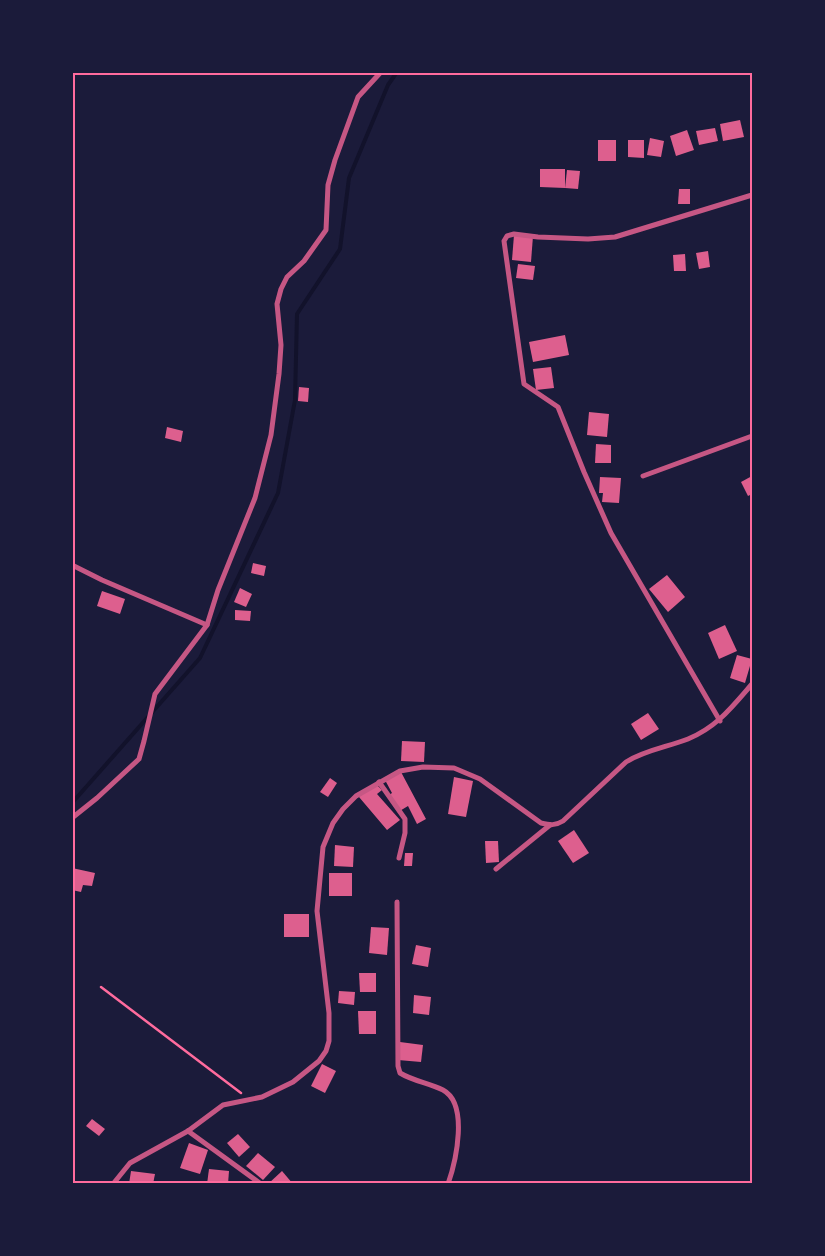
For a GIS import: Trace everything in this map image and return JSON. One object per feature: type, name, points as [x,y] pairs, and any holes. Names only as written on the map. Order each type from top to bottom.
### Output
[{"type":"street","points":[[72,818],[97,798],[138,758],[155,694],[207,624],[218,590],[254,498],[271,435],[281,345],[277,304],[281,290],[288,277],[304,261],[326,230],[328,185],[335,160],[358,98],[381,72]]},
{"type":"street","points":[[720,721],[611,533],[558,407],[524,384],[504,241],[507,236],[514,234],[588,239],[614,237],[752,195]]},
{"type":"street","points":[[643,476],[752,436]]},
{"type":"street","points":[[72,565],[102,580],[207,624]]},
{"type":"street","points":[[112,1184],[130,1163],[188,1131],[223,1105],[262,1097],[293,1082],[319,1062],[326,1051],[329,1040],[329,1013],[318,911],[323,847],[327,835],[343,809],[356,796],[400,771],[423,767],[454,768],[480,779],[541,823],[550,825],[563,822],[626,762],[636,756],[689,739],[720,721],[752,684]]},
{"type":"street","points":[[379,782],[405,819],[399,858]]},
{"type":"street","points":[[496,869],[550,825]]},
{"type":"street","points":[[397,902],[398,1066],[400,1073],[410,1079],[444,1091],[452,1098],[458,1110],[453,1171],[448,1184]]},
{"type":"street","points":[[188,1131],[261,1184]]},
{"type":"path","points":[[101,987],[250,1100]]},
{"type":"building","points":[[740,120],[744,137],[723,141],[720,124]]},
{"type":"building","points":[[715,128],[718,141],[699,145],[696,131]]},
{"type":"building","points":[[687,130],[694,150],[676,156],[670,136]]},
{"type":"building","points":[[650,138],[664,141],[661,157],[647,155]]},
{"type":"building","points":[[598,140],[616,140],[616,161],[598,161]]},
{"type":"building","points":[[628,140],[644,140],[644,158],[628,157]]},
{"type":"building","points":[[540,169],[565,169],[565,188],[540,187]]},
{"type":"building","points":[[567,170],[580,171],[578,189],[565,188]]},
{"type":"building","points":[[679,189],[690,189],[690,204],[678,204]]},
{"type":"building","points":[[514,235],[533,236],[531,262],[512,260]]},
{"type":"building","points":[[708,251],[710,267],[699,269],[696,253]]},
{"type":"building","points":[[685,254],[686,271],[674,271],[673,255]]},
{"type":"building","points":[[518,264],[535,266],[533,280],[516,278]]},
{"type":"building","points":[[565,335],[569,355],[533,362],[529,342]]},
{"type":"building","points":[[551,367],[554,388],[536,390],[533,369]]},
{"type":"building","points":[[299,387],[309,388],[308,402],[298,401]]},
{"type":"building","points":[[589,412],[609,414],[607,437],[587,435]]},
{"type":"building","points":[[167,427],[183,431],[181,442],[165,438]]},
{"type":"building","points":[[596,444],[611,445],[611,463],[595,463]]},
{"type":"building","points":[[752,476],[752,494],[748,496],[741,482]]},
{"type":"building","points":[[600,477],[621,478],[619,503],[602,502],[603,493],[599,493]]},
{"type":"building","points":[[253,563],[266,566],[264,576],[251,573]]},
{"type":"building","points":[[667,575],[685,597],[668,612],[649,589]]},
{"type":"building","points":[[240,588],[252,594],[246,607],[234,602]]},
{"type":"building","points":[[102,591],[125,599],[120,614],[97,606]]},
{"type":"building","points":[[235,610],[251,611],[250,621],[235,620]]},
{"type":"building","points":[[725,625],[737,651],[719,659],[708,633]]},
{"type":"building","points":[[737,655],[752,659],[745,683],[730,678]]},
{"type":"building","points":[[648,713],[659,729],[641,740],[631,724]]},
{"type":"building","points":[[402,741],[425,742],[424,762],[401,761]]},
{"type":"building","points":[[401,772],[426,819],[417,824],[408,806],[398,812],[389,795],[392,793],[385,780]]},
{"type":"building","points":[[454,777],[473,781],[466,817],[448,814]]},
{"type":"building","points":[[330,778],[337,783],[328,797],[320,792]]},
{"type":"building","points":[[375,783],[382,790],[377,794],[400,820],[387,830],[359,797]]},
{"type":"building","points":[[574,830],[589,853],[573,863],[558,841]]},
{"type":"building","points":[[485,841],[498,841],[499,862],[486,863]]},
{"type":"building","points":[[335,845],[354,847],[353,867],[334,866]]},
{"type":"building","points":[[405,853],[413,853],[412,866],[404,866]]},
{"type":"building","points":[[72,868],[95,873],[92,886],[83,885],[81,892],[72,890]]},
{"type":"building","points":[[329,873],[352,873],[352,896],[329,896]]},
{"type":"building","points":[[284,914],[309,914],[309,937],[284,937]]},
{"type":"building","points":[[371,927],[389,928],[387,955],[369,953]]},
{"type":"building","points":[[416,945],[431,948],[428,967],[412,964]]},
{"type":"building","points":[[359,973],[376,973],[376,992],[360,992]]},
{"type":"building","points":[[339,991],[355,992],[354,1005],[338,1003]]},
{"type":"building","points":[[414,995],[431,997],[429,1015],[413,1013]]},
{"type":"building","points":[[358,1011],[376,1011],[376,1034],[359,1034]]},
{"type":"building","points":[[400,1042],[423,1045],[421,1062],[398,1060]]},
{"type":"building","points":[[322,1064],[336,1071],[325,1093],[311,1086]]},
{"type":"building","points":[[92,1119],[105,1129],[99,1136],[86,1126]]},
{"type":"building","points":[[238,1134],[250,1147],[239,1157],[227,1143]]},
{"type":"building","points":[[189,1143],[208,1150],[200,1174],[180,1168]]},
{"type":"building","points":[[258,1153],[275,1167],[263,1180],[246,1166]]},
{"type":"building","points":[[209,1169],[229,1171],[228,1184],[207,1184]]},
{"type":"building","points":[[131,1171],[155,1174],[153,1184],[129,1184]]},
{"type":"building","points":[[282,1171],[293,1184],[268,1184]]},
{"type":"waterway","points":[[72,803],[200,658],[278,493],[295,400],[297,314],[340,249],[349,178],[388,85],[397,72]]}]
